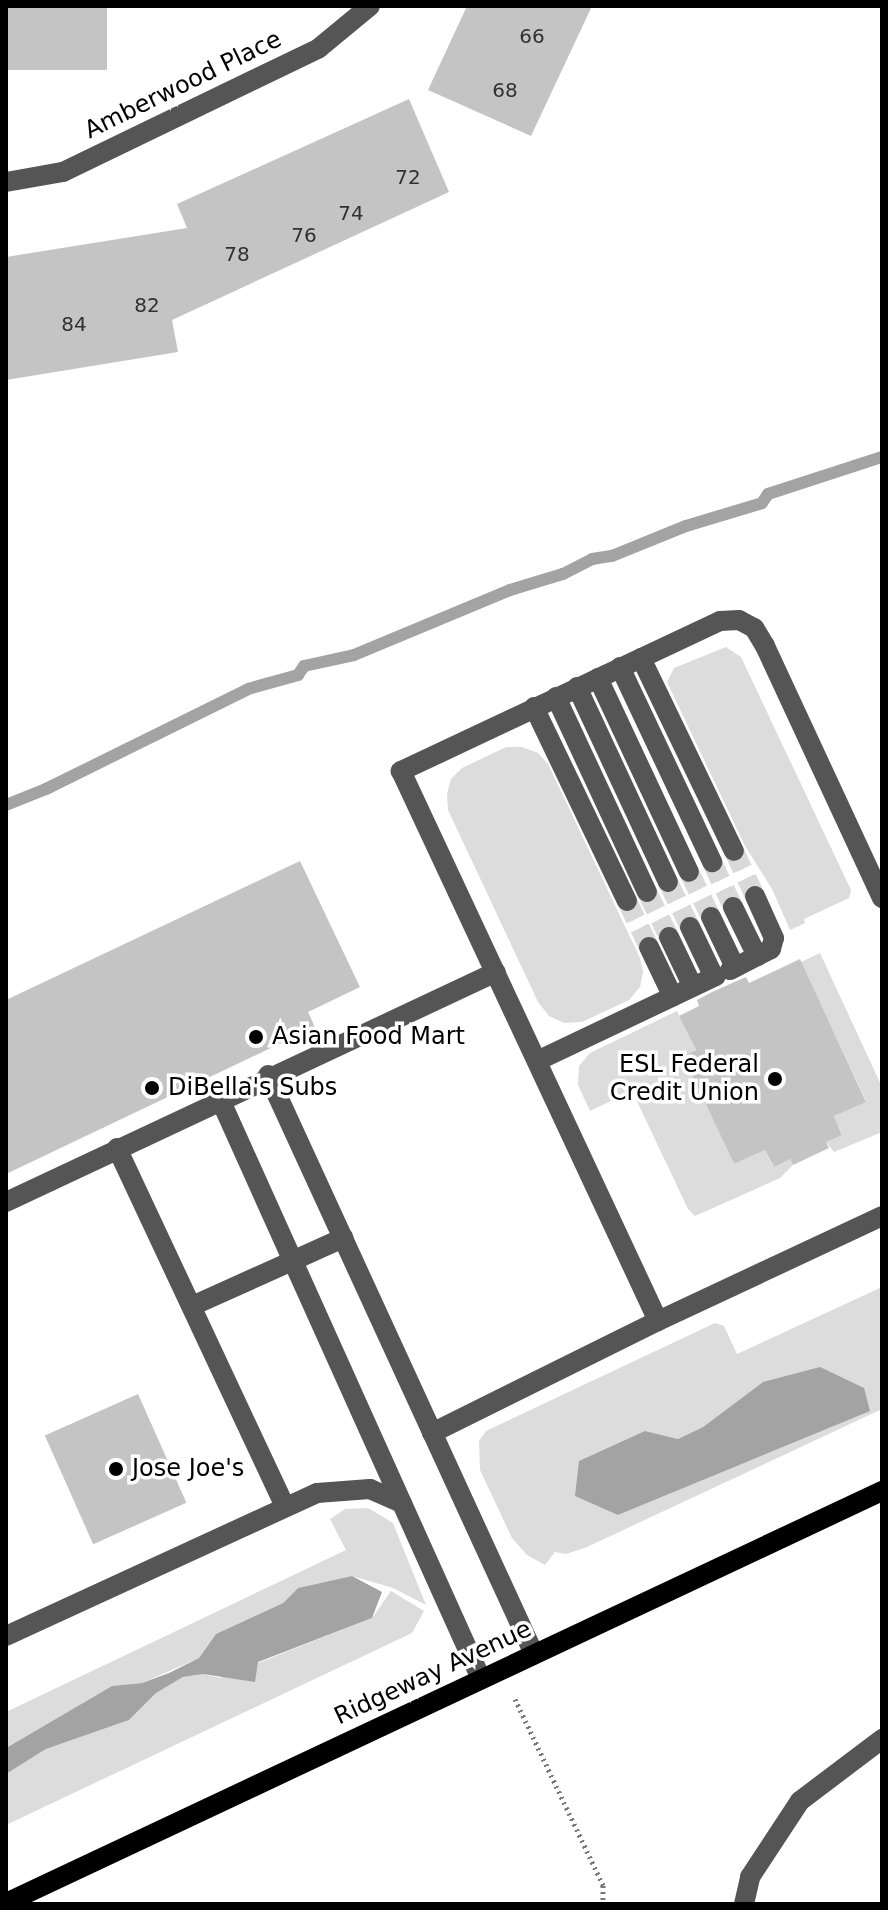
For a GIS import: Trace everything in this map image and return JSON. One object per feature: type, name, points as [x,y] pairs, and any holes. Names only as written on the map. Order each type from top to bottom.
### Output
[{"type":"main road","name":"Ridgeway Avenue","points":[[6,1903],[882,1491]]},
{"type":"street","name":"Amberwood Place","points":[[6,182],[63,172],[319,48],[370,6]]},
{"type":"street","points":[[658,1321],[401,771],[720,621],[739,620],[754,628],[882,898]]},
{"type":"street","points":[[641,658],[734,851]]},
{"type":"street","points":[[620,667],[712,862]]},
{"type":"street","points":[[598,678],[689,872]]},
{"type":"street","points":[[577,687],[668,882]]},
{"type":"street","points":[[556,697],[647,892]]},
{"type":"street","points":[[534,707],[627,901]]},
{"type":"street","points":[[537,1061],[771,949],[774,938],[755,896]]},
{"type":"street","points":[[733,907],[757,956]]},
{"type":"street","points":[[711,917],[724,972]]},
{"type":"street","points":[[690,927],[724,972]]},
{"type":"street","points":[[669,937],[693,987]]},
{"type":"street","points":[[649,947],[673,997]]},
{"type":"street","points":[[6,1202],[268,1075],[496,972]]},
{"type":"street","points":[[268,1075],[534,1654]]},
{"type":"street","points":[[220,1099],[481,1679]]},
{"type":"street","points":[[117,1148],[285,1507]]},
{"type":"street","points":[[432,1433],[658,1321],[882,1216]]},
{"type":"street","points":[[192,1306],[343,1238]]},
{"type":"street","points":[[6,1636],[317,1493],[370,1489],[402,1503]]},
{"type":"street","points":[[744,1904],[750,1877],[800,1801],[882,1739]]},
{"type":"path","points":[[502,1669],[603,1885],[603,1904]]},
{"type":"shaded area","points":[[726,647],[741,657],[851,890],[849,898],[804,919],[805,923],[790,930],[772,889],[745,846],[667,682],[674,668]]},
{"type":"shaded area","points":[[506,747],[522,747],[538,753],[548,764],[640,958],[643,972],[640,987],[629,1000],[582,1022],[564,1023],[549,1016],[538,1002],[448,810],[447,794],[451,779],[462,768]]},
{"type":"shaded area","points":[[820,953],[882,1087],[882,1132],[834,1152],[826,1142],[842,1134],[834,1116],[866,1101],[801,962]]},
{"type":"shaded area","points":[[677,1011],[696,1050],[683,1056],[734,1164],[765,1150],[773,1166],[790,1159],[793,1165],[780,1178],[695,1216],[688,1209],[632,1091],[590,1111],[578,1085],[579,1066],[590,1053]]},
{"type":"shaded area","points":[[882,1287],[882,1409],[587,1547],[566,1554],[555,1552],[545,1565],[527,1555],[512,1538],[480,1470],[479,1441],[486,1431],[715,1323],[724,1326],[737,1354]],"holes":[[[763,1382],[870,1410],[618,1515],[645,1431],[678,1439],[703,1427]]]},
{"type":"shaded area","points":[[820,1367],[864,1388],[870,1411],[618,1515],[575,1496],[579,1461],[645,1431],[678,1439],[703,1427],[763,1382]]},
{"type":"shaded area","points":[[368,1508],[393,1523],[426,1605],[393,1588],[352,1576],[298,1588],[283,1603],[216,1634],[199,1658],[142,1683],[112,1686],[6,1748],[6,1712],[346,1550],[330,1519],[345,1509]]},
{"type":"shaded area","points":[[352,1576],[382,1592],[372,1618],[258,1662],[255,1682],[203,1674],[183,1677],[156,1693],[129,1720],[46,1749],[6,1774],[6,1748],[112,1686],[142,1683],[169,1673],[199,1658],[216,1634],[283,1603],[298,1588]]},
{"type":"shaded area","points":[[391,1591],[424,1611],[412,1633],[6,1825],[6,1774],[46,1749],[129,1720],[156,1693],[183,1677],[203,1674],[220,1678],[372,1618]]},
{"type":"building","points":[[6,6],[107,6],[107,70],[6,70]]},
{"type":"building","points":[[467,6],[592,6],[531,136],[428,90]]},
{"type":"building","points":[[409,99],[449,192],[172,320],[178,352],[6,380],[6,257],[187,228],[177,204]]},
{"type":"building","points":[[300,861],[360,987],[308,1012],[315,1027],[6,1174],[6,1000]]},
{"type":"building","name":"ESL Federal Credit Union","points":[[800,959],[866,1102],[834,1116],[842,1135],[826,1142],[829,1148],[793,1165],[790,1159],[774,1167],[765,1150],[734,1164],[683,1056],[696,1050],[679,1016],[699,1006],[697,1000],[712,992],[746,977],[749,983]]},
{"type":"building","name":"Jose Joe's","points":[[138,1394],[186,1503],[93,1544],[45,1435]]},
{"type":"waterway","points":[[6,805],[46,789],[248,689],[298,675],[304,666],[354,655],[510,590],[563,574],[592,559],[612,556],[686,526],[762,503],[768,494],[882,457]]},
{"type":"tunnel","points":[[734,851],[755,896]]},
{"type":"tunnel","points":[[712,862],[733,907]]},
{"type":"tunnel","points":[[689,872],[711,917]]},
{"type":"tunnel","points":[[668,882],[690,927]]},
{"type":"tunnel","points":[[647,892],[669,937]]},
{"type":"tunnel","points":[[627,901],[649,947]]},
{"type":"place","name":"Asian Food Mart","points":[[256,1037]]},
{"type":"place","name":"ESL Federal Credit Union","points":[[775,1079]]},
{"type":"place","name":"DiBella's Subs","points":[[152,1088]]},
{"type":"place","name":"Jose Joe's","points":[[116,1469]]}]
